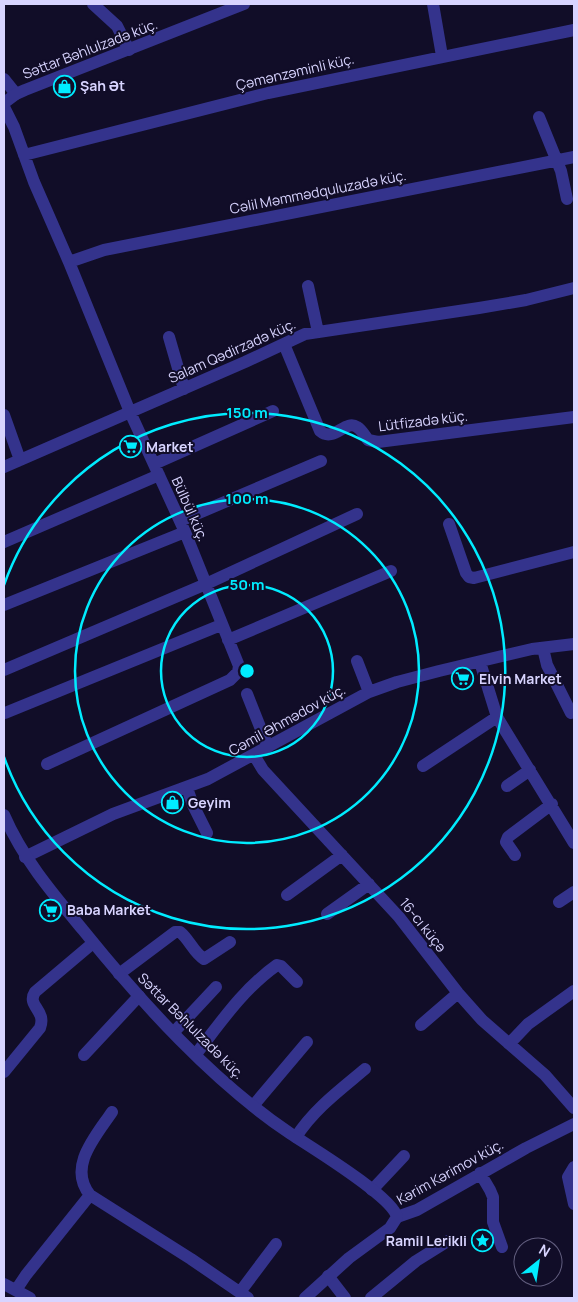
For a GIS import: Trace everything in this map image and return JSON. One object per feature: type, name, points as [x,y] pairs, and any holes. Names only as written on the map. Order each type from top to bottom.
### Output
[{"type":"street","points":[[93,4],[116,26],[130,50]]},
{"type":"street","name":"Səttar Bəhlulzadə küç.","points":[[4,103],[16,94],[244,4]]},
{"type":"street","points":[[433,4],[442,56]]},
{"type":"street","name":"Çəmənzəminli küç.","points":[[24,154],[268,93],[574,30]]},
{"type":"street","points":[[4,79],[16,94]]},
{"type":"street","name":"Bülbül küç.","points":[[4,107],[130,412],[206,584],[238,666],[238,672],[230,680],[47,764]]},
{"type":"street","points":[[539,116],[557,161],[567,200]]},
{"type":"street","name":"Cəlil Məmmədquluzadə küç.","points":[[69,262],[104,250],[557,161],[574,156]]},
{"type":"street","points":[[308,286],[318,332]]},
{"type":"street","name":"Salam Qədirzadə küç.","points":[[4,467],[184,389],[294,338],[318,332],[526,300],[574,288]]},
{"type":"street","points":[[169,337],[184,389]]},
{"type":"street","name":"Lütfizadə küç.","points":[[284,344],[320,432],[324,435],[329,435],[349,425],[359,428],[368,440],[378,442],[574,417]]},
{"type":"street","points":[[4,542],[156,470],[273,411]]},
{"type":"street","points":[[4,415],[20,460]]},
{"type":"street","points":[[4,605],[182,527],[321,461]]},
{"type":"street","points":[[4,670],[206,584],[358,514]]},
{"type":"street","points":[[449,524],[469,577],[474,578],[574,552]]},
{"type":"street","points":[[228,640],[391,571]]},
{"type":"street","points":[[5,713],[221,625]]},
{"type":"street","name":"Cəmil Əhmədov küç.","points":[[25,857],[113,814],[208,779],[369,692],[397,682],[480,662],[542,648],[574,644]]},
{"type":"street","points":[[542,648],[547,666],[571,713]]},
{"type":"street","points":[[357,661],[369,692]]},
{"type":"street","points":[[480,662],[497,717],[573,836]]},
{"type":"street","points":[[247,694],[268,747]]},
{"type":"street","points":[[422,766],[497,717]]},
{"type":"street","name":"16-cı küçə","points":[[254,755],[263,770],[415,936],[458,993],[494,1032],[545,1075],[574,1108]]},
{"type":"street","points":[[507,786],[530,770]]},
{"type":"street","points":[[187,788],[207,833]]},
{"type":"street","points":[[515,855],[506,842],[508,838],[552,804]]},
{"type":"street","name":"Səttar Bəhlulzadə küç.","points":[[4,815],[6,829],[25,857],[119,974],[174,1032],[253,1106],[372,1190],[390,1205],[397,1218]]},
{"type":"street","points":[[287,895],[342,855]]},
{"type":"street","points":[[327,914],[369,884]]},
{"type":"street","points":[[559,902],[574,892]]},
{"type":"street","points":[[119,974],[175,932],[180,932],[185,936],[204,959],[230,942]]},
{"type":"street","points":[[4,1072],[40,1028],[42,1016],[33,1003],[32,996],[93,943]]},
{"type":"street","points":[[196,1054],[248,989],[277,965],[282,966],[297,982]]},
{"type":"street","points":[[174,1032],[216,987]]},
{"type":"street","points":[[509,1044],[528,1024],[574,991]]},
{"type":"street","points":[[421,1025],[458,993]]},
{"type":"street","points":[[84,1055],[139,996]]},
{"type":"street","points":[[253,1106],[307,1042]]},
{"type":"street","points":[[296,1137],[303,1126],[328,1100],[365,1069]]},
{"type":"street","points":[[112,1112],[89,1145],[81,1164],[82,1182],[90,1195],[244,1295],[276,1244]]},
{"type":"street","name":"Kərim Kərimov küç.","points":[[305,1298],[349,1258],[390,1228],[397,1218],[417,1210],[480,1173],[574,1124]]},
{"type":"street","points":[[372,1190],[404,1156]]},
{"type":"street","points":[[574,1167],[568,1177],[574,1204]]},
{"type":"street","points":[[480,1173],[493,1197],[493,1222],[502,1247]]},
{"type":"street","points":[[16,1290],[90,1195]]},
{"type":"street","points":[[371,1298],[416,1261],[448,1241]]},
{"type":"street","points":[[328,1276],[345,1298]]},
{"type":"street","points":[[4,1284],[30,1298]]},
{"type":"place","name":"Şah Ət","points":[[64,86]]},
{"type":"place","name":"Market","points":[[130,447]]},
{"type":"place","name":"Elvin Market","points":[[463,679]]},
{"type":"place","name":"Geyim","points":[[172,803]]},
{"type":"place","name":"Baba Market","points":[[51,910]]},
{"type":"place","name":"Ramil Lerikli","points":[[483,1241]]}]
